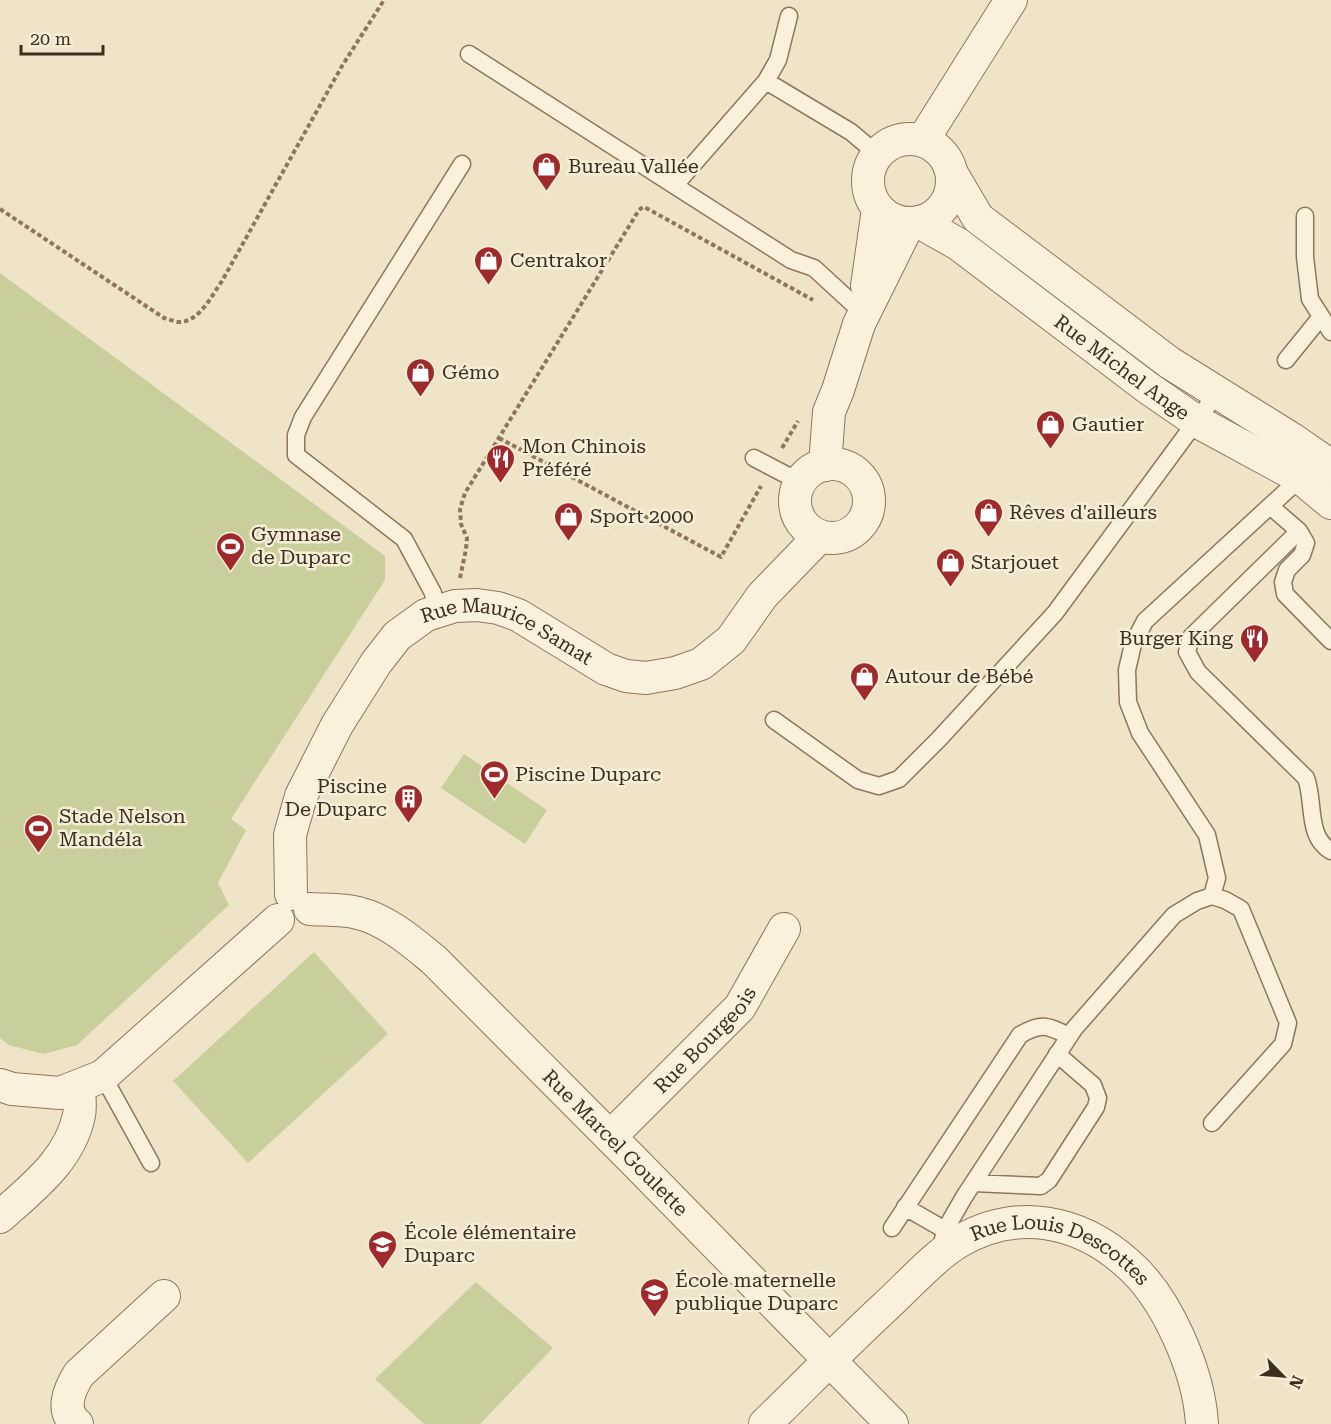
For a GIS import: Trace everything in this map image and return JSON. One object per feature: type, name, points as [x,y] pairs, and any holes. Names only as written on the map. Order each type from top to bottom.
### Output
[{"type":"street","points":[[923,140],[1011,0]]},
{"type":"street","points":[[911,138],[923,140],[934,145],[949,163],[952,190],[945,205],[934,216],[914,223],[898,222],[878,209],[871,196],[868,182],[870,167],[877,154],[886,146],[898,140],[911,138]]},
{"type":"street","name":"Rue Michel Ange","points":[[952,174],[978,218],[1170,363],[1292,438],[1317,467],[1331,503]]},
{"type":"street","name":"Rue Maurice Samat","points":[[838,390],[848,452],[858,474],[866,484],[869,509],[864,521],[856,530],[833,539],[809,527],[795,500],[813,474],[829,412],[861,319],[878,209]]},
{"type":"street","name":"Rue Michel Ange","points":[[914,223],[958,244],[1196,421],[1317,467]]},
{"type":"street","name":"Rue Maurice Samat","points":[[861,319],[914,223]]},
{"type":"street","points":[[813,474],[837,465],[848,467],[858,474]]},
{"type":"street","name":"Rue Maurice Samat","points":[[293,908],[290,835],[301,796],[337,725],[376,663],[397,636],[426,615],[445,608],[477,605],[498,608],[518,615],[606,669],[626,676],[646,678],[675,674],[701,664],[731,640],[809,527]]},
{"type":"street","points":[[0,1085],[12,1089],[60,1092],[91,1082],[293,908]]},
{"type":"street","name":"Rue Marcel Goulette","points":[[293,908],[358,913],[379,921],[408,938],[434,960],[892,1424]]},
{"type":"street","name":"Rue Bourgeois","points":[[610,1137],[740,1007],[784,929]]},
{"type":"street","points":[[0,1217],[54,1167],[71,1138],[91,1082]]},
{"type":"street","name":"Rue Louis Descottes","points":[[765,1424],[942,1244],[1016,1222],[1052,1223],[1086,1234],[1113,1250],[1137,1271],[1169,1320],[1196,1384],[1202,1424]]},
{"type":"street","points":[[77,1424],[70,1419],[67,1411],[72,1385],[79,1374],[164,1296]]},
{"type":"lane","points":[[676,184],[766,81],[778,60],[789,16]]},
{"type":"lane","points":[[469,54],[676,184],[791,260],[813,268],[861,319]]},
{"type":"lane","points":[[766,81],[851,132],[877,154]]},
{"type":"lane","points":[[445,608],[433,593],[404,539],[296,455],[296,435],[303,417],[462,164]]},
{"type":"lane","points":[[1305,216],[1305,257],[1310,299],[1331,332]]},
{"type":"lane","points":[[1286,360],[1320,318]]},
{"type":"lane","points":[[774,720],[858,780],[879,786],[899,779],[1055,613],[1217,393]]},
{"type":"lane","points":[[754,458],[771,467],[813,474]]},
{"type":"lane","points":[[1212,896],[1216,878],[1207,835],[1140,733],[1128,702],[1127,670],[1133,644],[1145,621],[1270,506],[1317,467]]},
{"type":"lane","points":[[1270,506],[1299,531],[1306,543],[1302,555],[1287,570],[1283,582],[1285,594],[1331,641]]},
{"type":"lane","points":[[1299,531],[1191,637],[1187,652],[1198,672],[1306,778],[1310,789],[1316,837],[1324,847],[1331,851]]},
{"type":"lane","points":[[905,1207],[942,1244],[973,1183],[1069,1036],[1174,915],[1197,900],[1212,896],[1241,909],[1288,1023],[1283,1044],[1212,1123]]},
{"type":"lane","points":[[892,1228],[1020,1035],[1033,1028],[1047,1026],[1069,1036]]},
{"type":"lane","points":[[973,1183],[1041,1186],[1049,1180],[1095,1107],[1098,1098],[1093,1085],[1057,1054]]},
{"type":"lane","points":[[91,1082],[151,1164]]},
{"type":"path","points":[[0,209],[164,318],[178,322],[190,320],[201,310],[222,281],[342,66],[384,0]]},
{"type":"path","points":[[445,608],[466,549],[467,538],[461,524],[460,509],[465,493],[639,210],[643,207],[861,319]]},
{"type":"path","points":[[499,438],[722,557],[799,419]]},
{"type":"green space","points":[[0,273],[385,556],[385,580],[231,819],[246,830],[218,883],[229,905],[77,1045],[43,1054],[9,1045],[0,1038]]},
{"type":"green space","name":"Piscine Duparc","points":[[464,754],[547,810],[525,844],[441,788]]},
{"type":"green space","points":[[314,952],[388,1034],[248,1163],[173,1081]]},
{"type":"green space","points":[[476,1282],[553,1348],[480,1424],[424,1424],[375,1379]]},
{"type":"place","name":"Bureau Vallée","points":[[547,192]]},
{"type":"place","name":"Centrakor","points":[[489,286]]},
{"type":"place","name":"Gémo","points":[[421,398]]},
{"type":"place","name":"Gautier","points":[[1051,450]]},
{"type":"place","name":"Mon Chinois Préféré","points":[[501,484]]},
{"type":"place","name":"Rêves d'ailleurs","points":[[988,538]]},
{"type":"place","name":"Sport 2000","points":[[569,542]]},
{"type":"place","name":"Gymnase de Duparc","points":[[230,572]]},
{"type":"place","name":"Starjouet","points":[[950,588]]},
{"type":"place","name":"Burger King","points":[[1254,664]]},
{"type":"place","name":"Autour de Bébé","points":[[864,702]]},
{"type":"place","name":"Piscine Duparc","points":[[494,800]]},
{"type":"place","name":"Piscine De Duparc","points":[[408,824]]},
{"type":"place","name":"Stade Nelson Mandéla","points":[[38,854]]},
{"type":"place","name":"École élémentaire Duparc","points":[[383,1270]]},
{"type":"place","name":"École maternelle publique Duparc","points":[[654,1318]]}]
